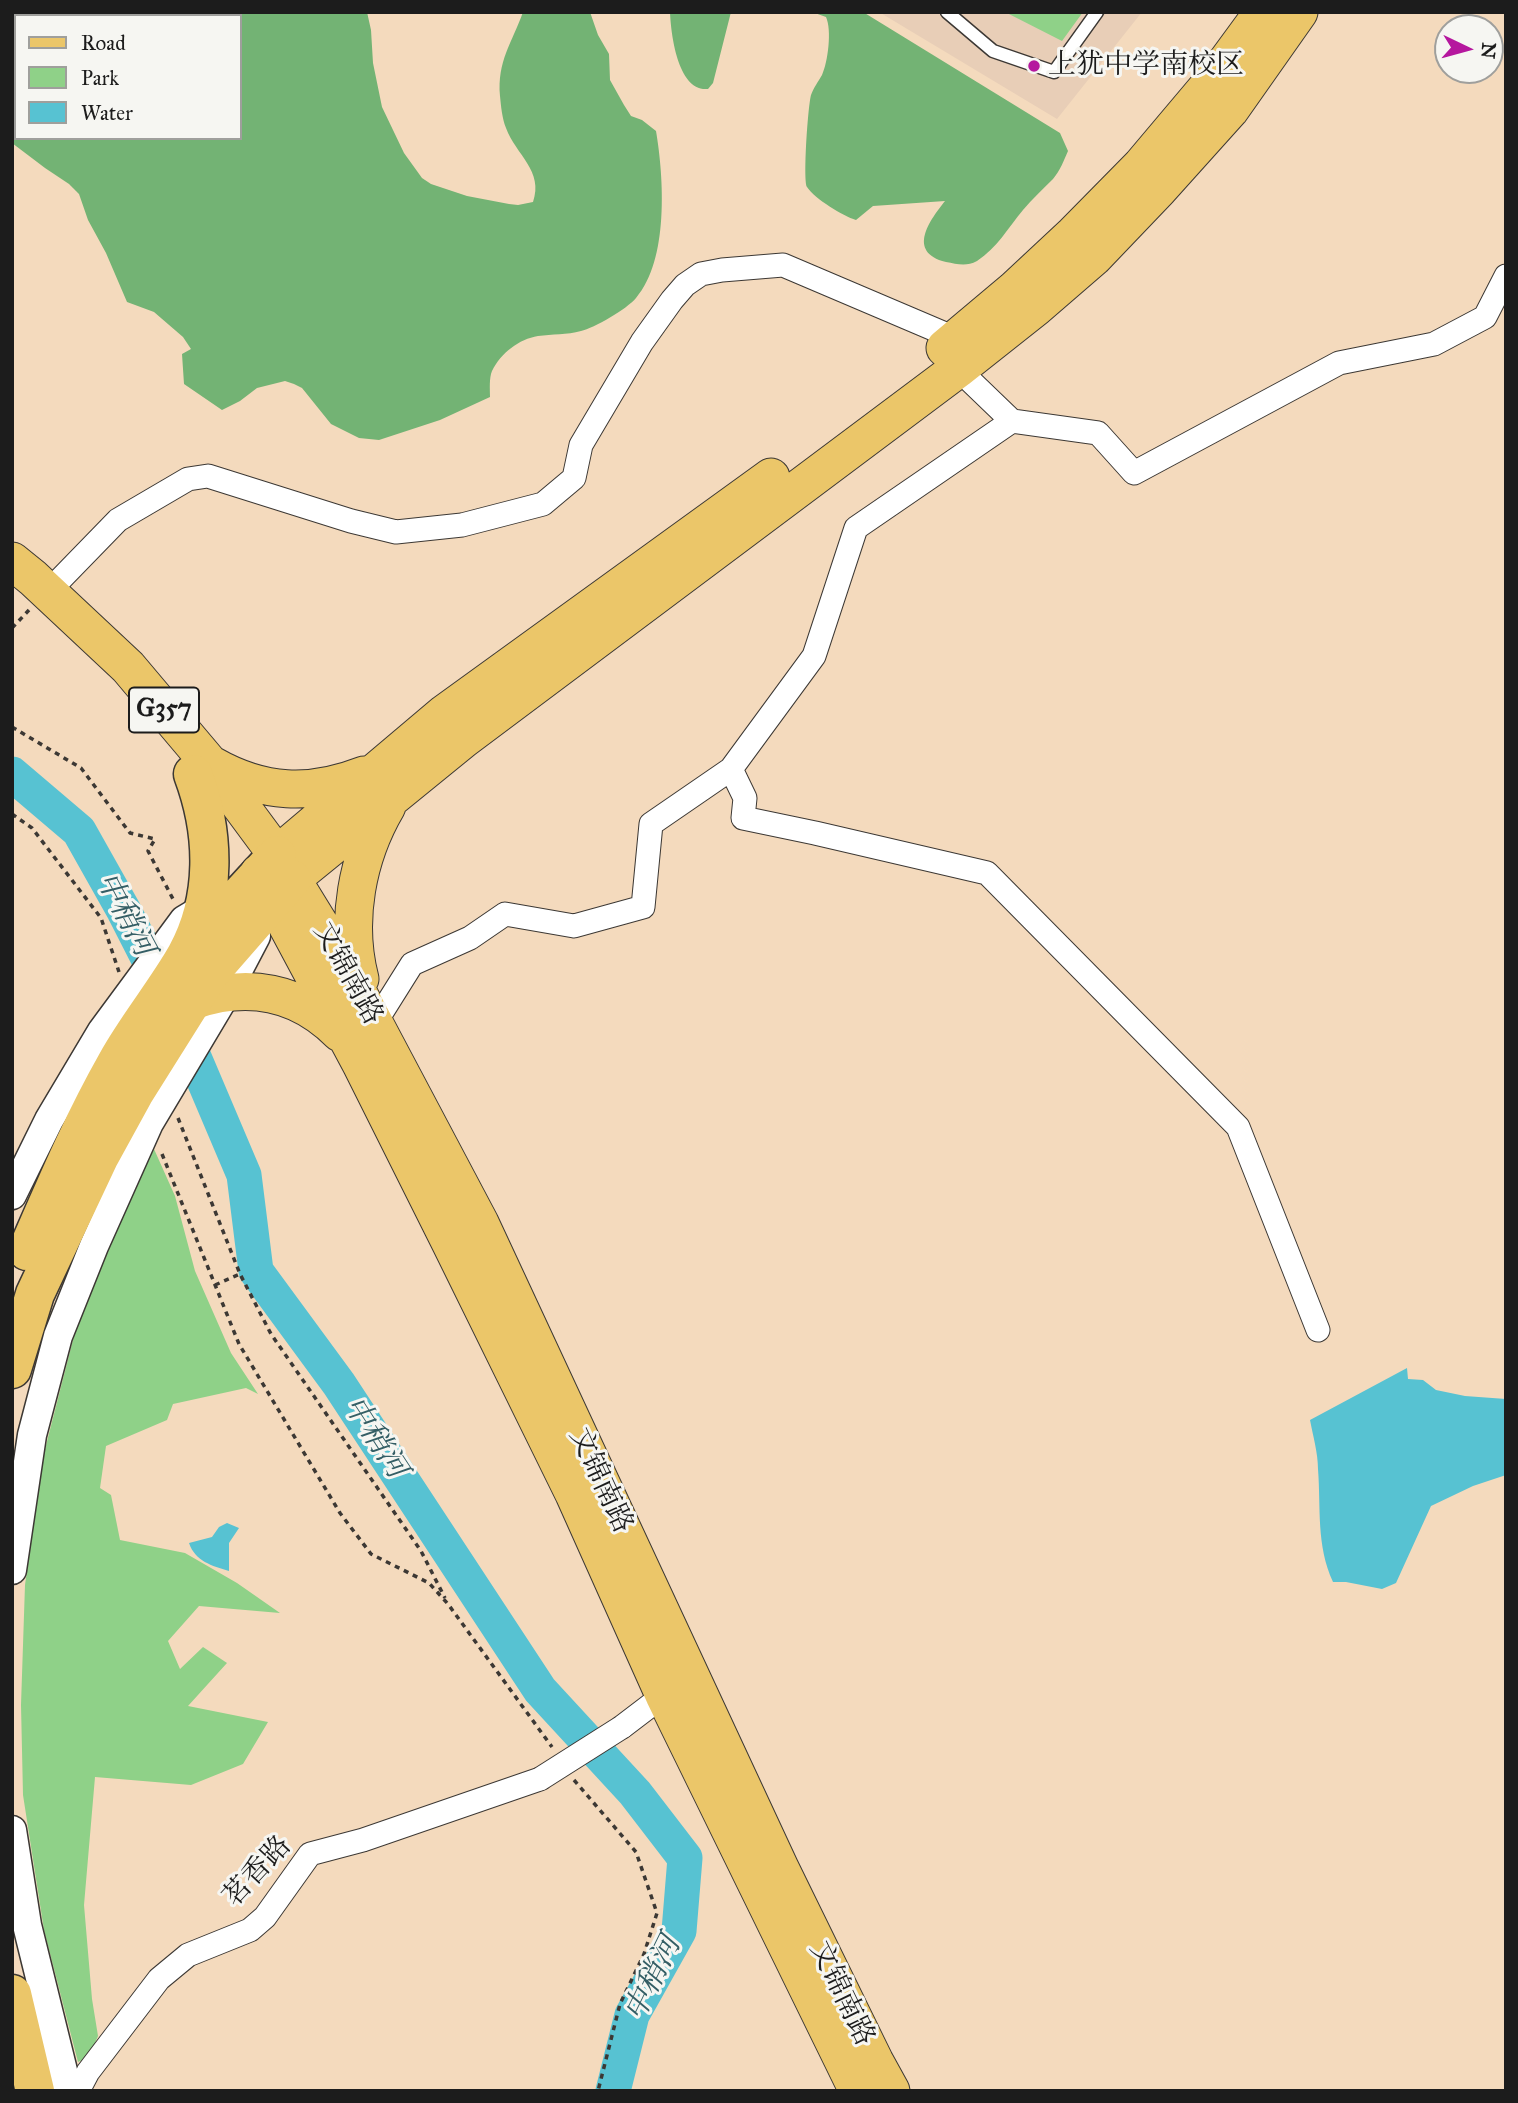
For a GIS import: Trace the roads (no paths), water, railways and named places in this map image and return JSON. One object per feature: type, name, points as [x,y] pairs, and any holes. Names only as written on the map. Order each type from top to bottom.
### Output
[{"type":"highway","points":[[201,768],[203,804],[209,835],[204,964]]},
{"type":"highway","points":[[12,1285],[74,1143],[125,1077],[204,964],[276,877]]},
{"type":"highway","points":[[12,1369],[35,1294],[100,1156],[125,1077]]},
{"type":"highway","points":[[12,1994],[24,2073]]},
{"type":"main road","points":[[958,354],[1140,166],[1211,83],[1263,12]]},
{"type":"main road","points":[[276,877],[388,781],[464,739],[958,354],[1035,309],[1103,248],[1230,110],[1299,12]]},
{"type":"main road","name":"G357","points":[[12,561],[26,603],[201,768],[276,877]]},
{"type":"main road","points":[[201,768],[261,785],[301,790],[344,783],[388,781]]},
{"type":"main road","points":[[375,1023],[358,973],[354,947],[355,894],[369,844],[379,820],[388,781]]},
{"type":"main road","name":"文锦南路","points":[[276,877],[336,951],[480,1223],[780,1868],[891,2091]]},
{"type":"main road","name":"文锦南路","points":[[276,877],[361,1064],[573,1494],[664,1695],[858,2091]]},
{"type":"main road","points":[[204,964],[248,991],[266,993],[301,1004],[330,1023],[353,1049],[361,1064]]},
{"type":"street","points":[[26,603],[118,520],[188,479],[208,476],[351,521],[396,532],[462,525],[544,504],[574,478],[581,445],[642,342],[671,300],[685,285],[701,274],[722,270],[783,265],[958,354],[1012,421]]},
{"type":"street","points":[[375,1023],[412,964],[470,938],[505,914],[574,926],[643,907],[651,824],[731,769],[814,656],[856,528],[1012,421],[1098,433],[1134,474],[1339,363],[1434,344],[1485,317],[1506,276]]},
{"type":"street","points":[[731,769],[745,798],[743,818],[987,873],[1238,1127],[1318,1331]]},
{"type":"street","points":[[12,1570],[32,1435],[58,1336],[94,1246],[125,1077],[127,997],[204,964],[276,877]]},
{"type":"street","points":[[12,1195],[49,1120],[125,1077]]},
{"type":"street","name":"茗香路","points":[[78,2091],[88,2072],[159,1979],[188,1955],[250,1930],[265,1917],[310,1854],[363,1840],[540,1779],[622,1727],[664,1695]]},
{"type":"street","points":[[12,1830],[27,1925],[68,2091]]},
{"type":"lane","points":[[947,12],[993,51],[1054,72],[1097,12]]},
{"type":"water","points":[[1407,1368],[1408,1379],[1423,1380],[1436,1390],[1465,1396],[1506,1399],[1506,1475],[1473,1486],[1431,1506],[1396,1583],[1382,1589],[1333,1582],[1324,1554],[1320,1526],[1318,1463],[1310,1420]]},
{"type":"water","points":[[227,1523],[239,1528],[229,1543],[229,1571],[210,1565],[200,1558],[189,1543],[212,1537],[219,1527]]},
{"type":"waterway","name":"中稍河","points":[[12,774],[79,831],[171,1003],[244,1175],[256,1271],[339,1384],[540,1690],[635,1793],[685,1858],[679,1931],[632,2015],[613,2091]]},
{"type":"place","name":"上犹中学南校区","points":[[1034,66]]}]
